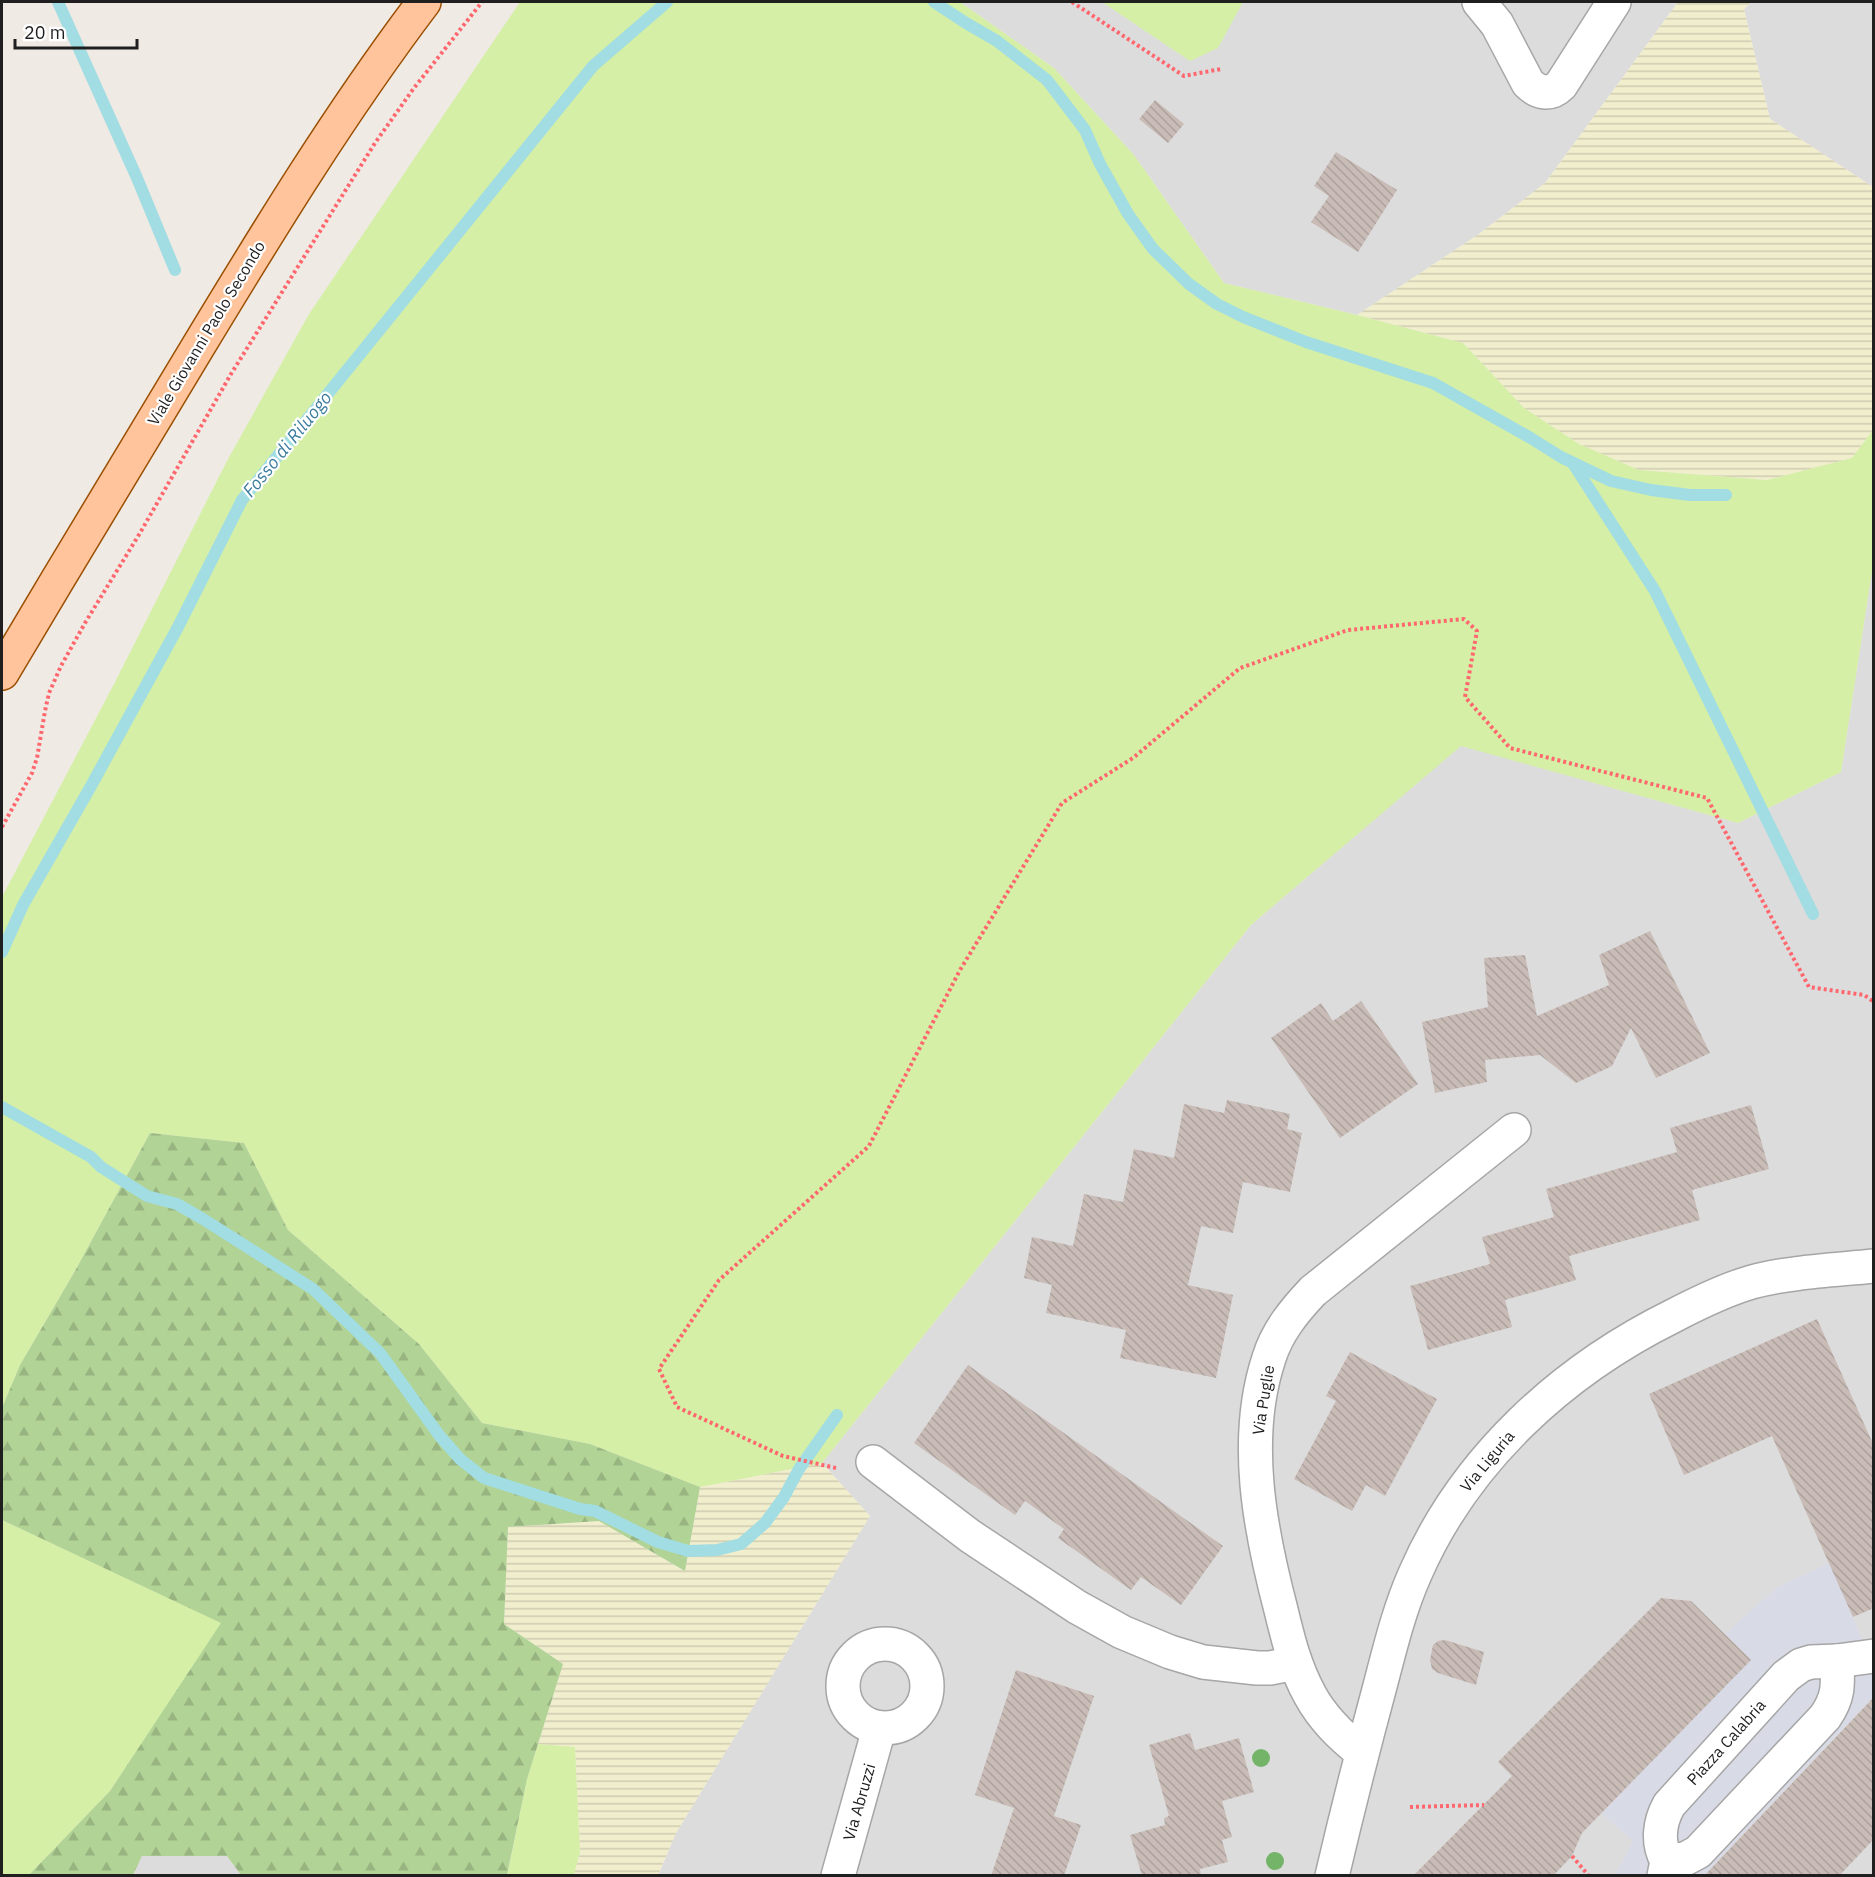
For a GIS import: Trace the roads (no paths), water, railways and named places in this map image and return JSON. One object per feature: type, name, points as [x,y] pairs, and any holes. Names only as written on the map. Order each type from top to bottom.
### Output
[{"type":"main road","name":"Viale Giovanni Paolo Secondo","points":[[2,671],[268,231],[380,60],[424,2]]},
{"type":"street","points":[[1479,2],[1497,24],[1528,83],[1541,92],[1555,91],[1561,85],[1614,2]]},
{"type":"street","name":"Via Puglie","points":[[1361,1752],[1339,1735],[1311,1697],[1295,1663],[1275,1587],[1260,1505],[1256,1462],[1257,1415],[1268,1359],[1287,1320],[1329,1276],[1514,1130]]},
{"type":"street","name":"Via Liguria","points":[[1332,1875],[1361,1752],[1403,1603],[1441,1520],[1493,1451],[1527,1416],[1560,1388],[1619,1345],[1653,1325],[1753,1281],[1874,1266]]},
{"type":"street","points":[[873,1462],[970,1536],[1077,1607],[1122,1632],[1170,1652],[1203,1662],[1257,1668],[1295,1663]]},
{"type":"street","name":"Piazza Calabria","points":[[1837,1661],[1836,1696],[1825,1718],[1698,1852],[1665,1868],[1660,1836],[1662,1822],[1669,1805],[1793,1669],[1811,1662],[1874,1656]]},
{"type":"street","name":"Via Abruzzi","points":[[838,1875],[879,1729]]},
{"type":"waterway","points":[[58,2],[137,178],[175,270]]},
{"type":"waterway","name":"Fosso di Riluogo","points":[[2,952],[23,905],[178,627],[242,500],[593,66],[667,2]]},
{"type":"waterway","points":[[934,2],[997,41],[1047,80],[1085,130],[1100,164],[1128,214],[1153,249],[1189,284],[1217,304],[1306,342],[1433,383],[1561,457],[1611,481],[1651,490],[1690,495],[1726,495]]},
{"type":"waterway","points":[[1574,465],[1655,591],[1813,914]]},
{"type":"waterway","points":[[2,1107],[91,1157],[101,1167],[147,1196],[177,1204],[203,1219],[313,1289],[380,1353],[439,1435],[460,1459],[484,1478],[580,1509],[595,1511],[658,1542],[688,1551],[717,1550],[741,1544],[765,1523],[837,1415]]}]
